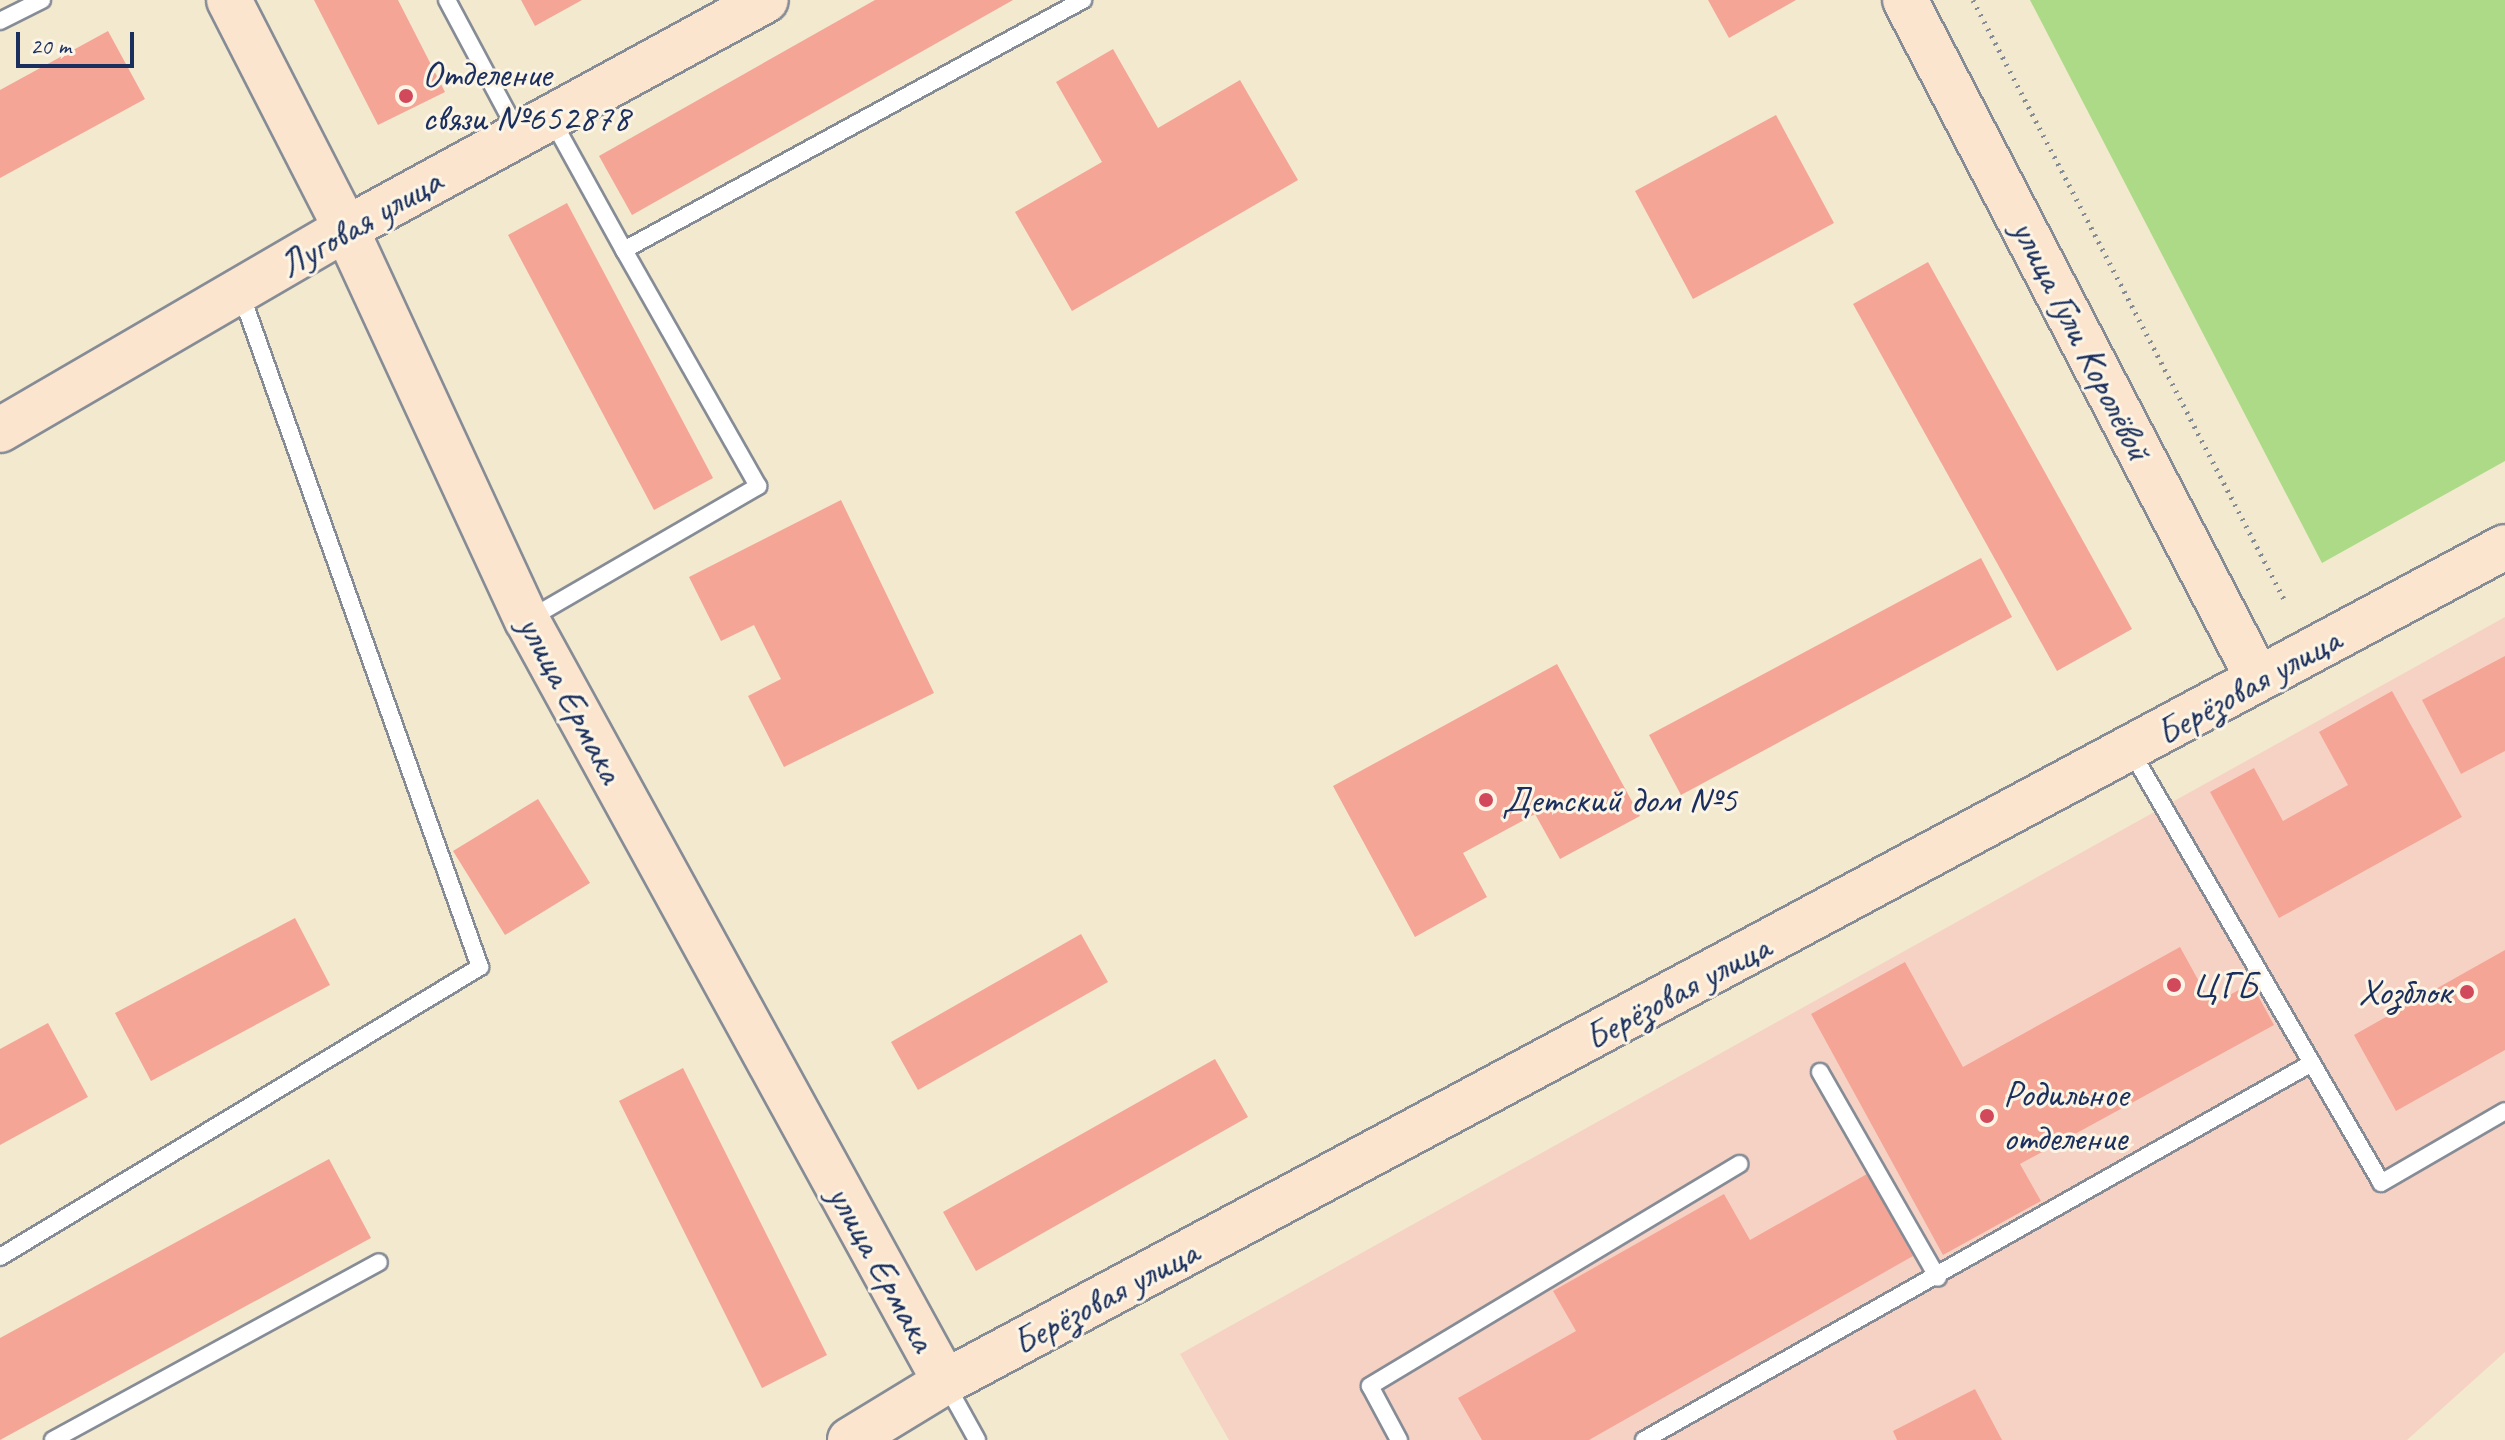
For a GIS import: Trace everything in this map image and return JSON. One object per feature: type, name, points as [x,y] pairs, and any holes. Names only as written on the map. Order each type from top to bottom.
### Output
[{"type":"street","name":"улица Ермака","points":[[229,0],[346,229],[527,620],[945,1382]]},
{"type":"street","name":"Луговая улица","points":[[0,430],[241,294],[346,229],[766,0]]},
{"type":"street","name":"улица Гули Королёвой","points":[[1905,0],[2258,679]]},
{"type":"street","name":"Берёзовая улица","points":[[850,1440],[945,1382],[2131,751],[2505,547]]},
{"type":"lane","points":[[0,21],[42,0]]},
{"type":"lane","points":[[447,0],[624,250],[758,486],[527,620]]},
{"type":"lane","points":[[624,250],[1083,0]]},
{"type":"lane","points":[[0,1257],[480,967],[241,294]]},
{"type":"lane","points":[[2131,751],[2381,1183],[2505,1111]]},
{"type":"lane","points":[[1644,1440],[1938,1278],[2312,1063]]},
{"type":"lane","points":[[1820,1072],[1938,1278]]},
{"type":"lane","points":[[1399,1440],[1370,1386],[1740,1164]]},
{"type":"lane","points":[[53,1440],[379,1262]]},
{"type":"lane","points":[[945,1382],[977,1440]]},
{"type":"path","points":[[1973,0],[2284,599]]},
{"type":"shaded area","name":"ЦГБ","points":[[2505,617],[2505,1352],[2407,1440],[1229,1440],[1180,1354]]},
{"type":"green space","points":[[2030,0],[2505,0],[2505,461],[2322,563]]},
{"type":"building","points":[[314,0],[398,0],[445,92],[378,125]]},
{"type":"building","points":[[521,0],[582,0],[535,26]]},
{"type":"building","points":[[875,0],[1013,0],[632,215],[599,156]]},
{"type":"building","points":[[1708,0],[1796,0],[1729,38]]},
{"type":"building","points":[[108,31],[145,99],[0,178],[0,90]]},
{"type":"building","points":[[1113,49],[1158,128],[1240,80],[1298,180],[1072,311],[1015,212],[1102,162],[1056,82]]},
{"type":"building","points":[[1776,115],[1834,223],[1693,299],[1635,191]]},
{"type":"building","points":[[567,203],[713,478],[654,510],[508,235]]},
{"type":"building","points":[[1928,262],[2132,629],[2057,671],[1853,304]]},
{"type":"building","points":[[841,500],[934,693],[784,767],[748,696],[781,679],[754,625],[721,641],[689,577]]},
{"type":"building","points":[[1981,558],[2012,617],[1681,795],[1649,735]]},
{"type":"building","points":[[2505,656],[2505,751],[2461,774],[2422,700]]},
{"type":"building","name":"Детский дом №5","points":[[1557,664],[1640,816],[1560,859],[1535,814],[1463,853],[1487,897],[1415,937],[1333,786]]},
{"type":"building","points":[[2392,691],[2462,817],[2279,918],[2210,792],[2254,768],[2283,821],[2348,785],[2319,732]]},
{"type":"building","points":[[538,799],[590,883],[505,935],[453,851]]},
{"type":"building","points":[[295,918],[330,985],[151,1081],[115,1013]]},
{"type":"building","points":[[1081,934],[1108,982],[918,1090],[891,1042]]},
{"type":"building","name":"Родильное отделение","points":[[2180,947],[2212,1005],[2251,983],[2274,1025],[2020,1164],[2041,1201],[1943,1255],[1811,1014],[1905,962],[1963,1067]]},
{"type":"building","name":"Хозблок","points":[[2505,950],[2505,1050],[2396,1111],[2354,1035]]},
{"type":"building","points":[[48,1023],[88,1097],[0,1145],[0,1049]]},
{"type":"building","points":[[1215,1059],[1248,1117],[976,1271],[943,1212]]},
{"type":"building","points":[[683,1068],[827,1355],[762,1388],[619,1101]]},
{"type":"building","points":[[329,1159],[371,1238],[0,1440],[0,1338]]},
{"type":"building","points":[[1867,1174],[1913,1256],[1589,1440],[1482,1440],[1458,1398],[1576,1331],[1553,1291],[1724,1194],[1750,1240]]},
{"type":"building","points":[[1975,1389],[2002,1440],[1897,1440],[1893,1431]]},
{"type":"place","name":"Отделение связи №652878","points":[[406,96]]},
{"type":"place","name":"Детский дом №5","points":[[1486,800]]},
{"type":"place","name":"ЦГБ","points":[[2174,985]]},
{"type":"place","name":"Хозблок","points":[[2467,992]]},
{"type":"place","name":"Родильное отделение","points":[[1987,1116]]}]
